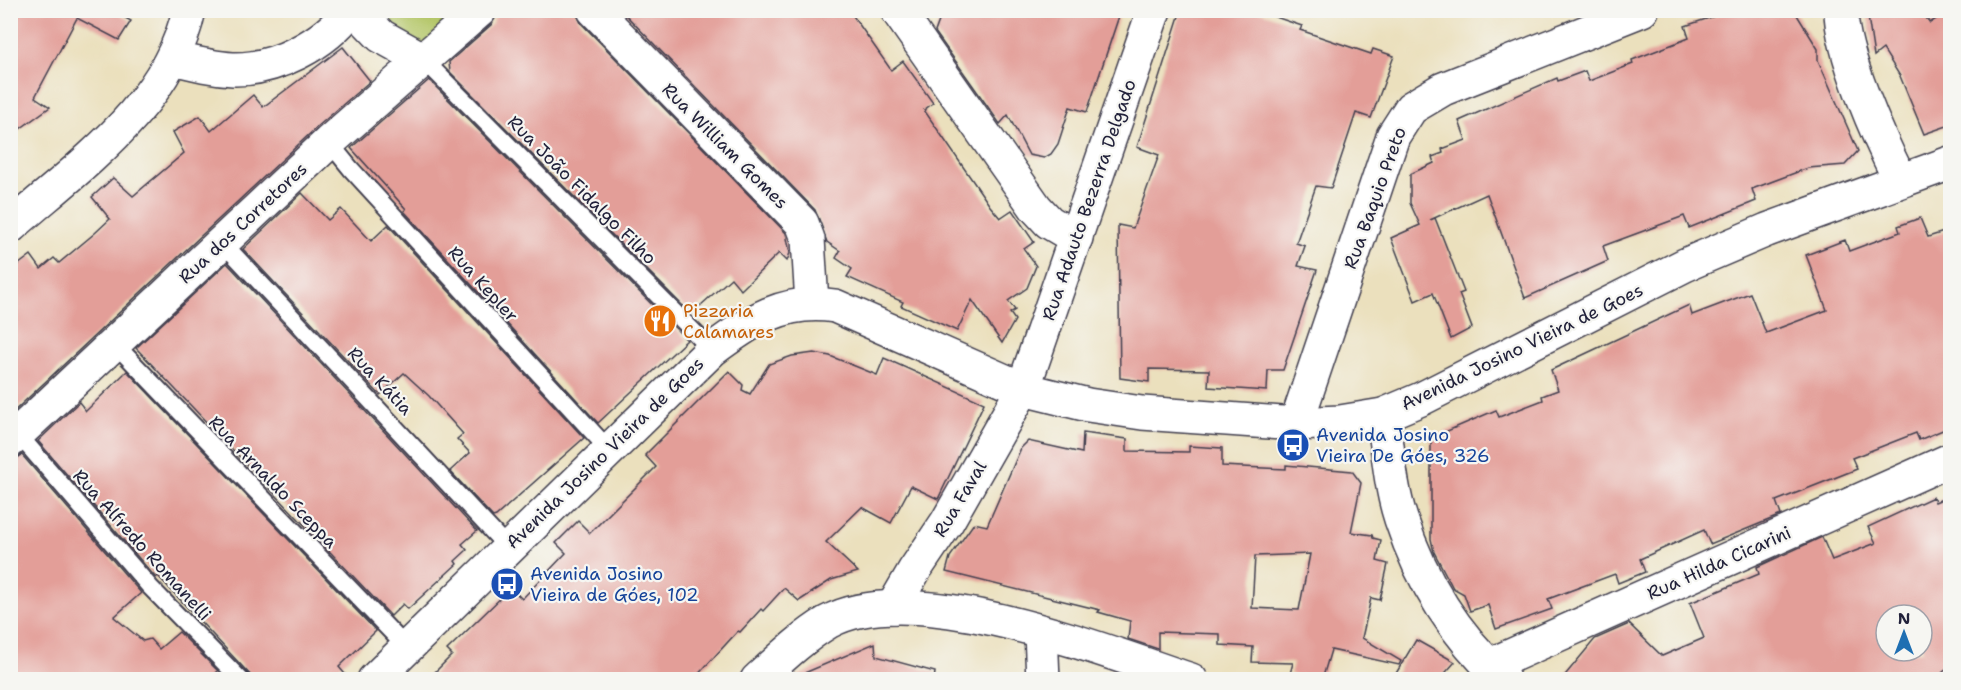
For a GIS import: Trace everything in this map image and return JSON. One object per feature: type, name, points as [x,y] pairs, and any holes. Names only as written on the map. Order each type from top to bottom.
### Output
[{"type":"street","points":[[10,227],[128,120],[158,85],[173,58],[189,10]]},
{"type":"street","name":"Rua dos Corretores","points":[[14,438],[329,142],[480,10]]},
{"type":"street","name":"Rua William Gomes","points":[[594,10],[802,223],[808,238],[812,303]]},
{"type":"street","points":[[897,10],[1036,208],[1049,222],[1076,238]]},
{"type":"street","name":"Rua Adauto Bezerra Delgado","points":[[1023,389],[1154,10]]},
{"type":"street","name":"Rua Baquio Preto","points":[[1296,424],[1393,136],[1411,108],[1443,89],[1642,10]]},
{"type":"street","points":[[1841,10],[1841,25],[1850,55],[1884,148],[1900,180]]},
{"type":"street","points":[[173,58],[235,69],[261,65],[287,58],[306,48],[343,20],[361,13],[398,48],[424,60]]},
{"type":"street","name":"Avenida Josino Vieira de Goes","points":[[374,680],[507,547],[610,451],[712,350],[753,320],[812,303],[835,306],[1023,389],[1088,405],[1142,413],[1296,424],[1340,422],[1383,415],[1421,399],[1685,265],[1767,230],[1950,163]]},
{"type":"street","name":"Rua Faval","points":[[893,607],[947,522],[1023,389]]},
{"type":"street","points":[[1383,415],[1400,517],[1428,587],[1468,643],[1495,673]]},
{"type":"street","name":"Rua Hilda Cicarini","points":[[1495,673],[1950,460]]},
{"type":"street","points":[[757,680],[828,622],[855,613],[893,607],[960,612],[1041,632],[1191,680]]},
{"type":"street","points":[[1041,632],[1043,680]]},
{"type":"lane","name":"Rua João Fidalgo Filho","points":[[424,60],[712,350]]},
{"type":"lane","name":"Rua Kepler","points":[[329,142],[359,178],[610,451]]},
{"type":"lane","name":"Rua Kátia","points":[[223,243],[507,547]]},
{"type":"lane","name":"Rua Arnaldo Sceppa","points":[[114,343],[406,647]]},
{"type":"lane","name":"Rua Alfredo Romanelli","points":[[14,438],[150,587],[241,680]]},
{"type":"green space","points":[[377,10],[477,11],[424,52]]},
{"type":"building","points":[[10,10],[111,10],[131,21],[119,40],[77,18],[35,97],[50,107],[10,136]]},
{"type":"building","points":[[498,10],[575,10],[581,23],[786,233],[790,253],[787,261],[779,253],[741,290],[731,278],[691,314],[450,72],[449,62],[492,24]]},
{"type":"building","points":[[621,10],[849,10],[891,70],[903,61],[933,103],[924,110],[990,206],[1000,218],[1012,210],[1034,242],[1024,249],[1036,266],[1027,288],[1008,301],[1015,310],[1010,313],[1015,320],[1002,343],[972,300],[957,331],[901,306],[903,302],[847,277],[852,269],[836,258],[840,251],[827,242],[815,210]]},
{"type":"building","points":[[943,10],[1121,10],[1087,112],[1070,107],[1058,144],[1051,154],[1044,158],[1029,155],[1008,115],[1000,124],[935,32]]},
{"type":"building","points":[[1181,10],[1255,10],[1302,26],[1300,30],[1371,54],[1373,49],[1394,56],[1371,118],[1356,113],[1331,188],[1316,186],[1296,243],[1305,246],[1298,266],[1317,270],[1283,370],[1268,370],[1267,391],[1208,387],[1209,370],[1149,369],[1149,382],[1120,378],[1118,225],[1133,228],[1159,155],[1137,147]]},
{"type":"building","points":[[1733,10],[1794,10],[1818,49],[1818,60],[1858,151],[1845,165],[1808,168],[1752,189],[1756,201],[1689,228],[1684,216],[1603,246],[1608,261],[1525,298],[1487,194],[1430,220],[1435,218],[1464,292],[1459,294],[1472,328],[1451,339],[1433,293],[1415,301],[1391,238],[1420,225],[1410,203],[1410,174],[1434,163],[1432,157],[1443,153],[1442,149],[1466,140],[1459,121],[1557,78],[1558,81],[1585,71],[1589,81],[1633,64],[1632,60],[1689,38],[1685,26]]},
{"type":"building","points":[[1867,10],[1920,10],[1930,23],[1950,10],[1950,125],[1924,134],[1900,76],[1883,49],[1874,56]]},
{"type":"building","points":[[343,47],[370,81],[316,128],[11,414],[10,271],[31,255],[41,269],[54,258],[59,263],[95,233],[110,219],[92,197],[113,178],[133,196],[184,153],[173,132],[200,116],[211,131],[253,95],[263,107]]},
{"type":"building","points":[[429,80],[687,340],[598,423],[404,211],[406,209],[351,148]]},
{"type":"building","points":[[302,193],[328,220],[341,209],[371,241],[388,225],[584,438],[496,516],[493,517],[450,471],[470,453],[457,439],[463,434],[429,396],[404,373],[380,395],[243,249]]},
{"type":"building","points":[[1920,218],[1928,237],[1950,230],[1950,427],[1919,440],[1916,433],[1852,458],[1857,469],[1776,501],[1781,515],[1710,544],[1704,530],[1640,559],[1645,572],[1618,583],[1615,574],[1548,599],[1552,609],[1496,629],[1488,605],[1470,611],[1464,594],[1453,588],[1434,552],[1431,539],[1431,438],[1496,410],[1499,417],[1543,400],[1542,396],[1558,390],[1551,370],[1689,305],[1692,315],[1750,293],[1766,333],[1827,310],[1806,255],[1845,240],[1849,251],[1900,232],[1898,226]]},
{"type":"building","points":[[227,263],[477,531],[462,544],[467,550],[455,561],[457,564],[408,609],[403,604],[391,616],[136,348]]},
{"type":"building","points":[[814,353],[830,356],[877,375],[884,358],[984,403],[938,499],[911,486],[891,523],[862,507],[826,542],[858,572],[831,580],[799,601],[784,588],[763,611],[761,609],[740,632],[738,631],[693,680],[427,680],[452,655],[447,650],[511,588],[522,599],[566,553],[556,543],[578,521],[590,533],[656,467],[645,455],[729,371],[743,385],[742,390],[750,394],[769,364],[792,356]]},
{"type":"building","points":[[127,371],[376,631],[339,667],[350,680],[255,680],[158,576],[156,578],[38,441],[79,402],[86,411]]},
{"type":"building","points":[[1083,433],[1127,439],[1127,451],[1189,452],[1189,446],[1222,448],[1222,466],[1286,469],[1286,465],[1352,471],[1361,483],[1351,532],[1372,535],[1373,538],[1381,540],[1377,561],[1388,564],[1380,600],[1371,598],[1362,638],[1401,661],[1399,665],[1331,650],[1322,680],[1312,680],[1290,674],[1293,663],[1252,662],[1253,647],[1220,645],[1220,634],[1158,632],[1158,649],[1128,639],[1130,621],[1098,612],[1100,610],[946,572],[950,557],[974,523],[987,526],[1021,448],[1028,441],[1082,453]],"holes":[[[1310,554],[1299,610],[1252,608],[1255,556]]]},
{"type":"building","points":[[22,455],[141,593],[114,617],[143,641],[150,639],[159,649],[179,632],[218,671],[209,680],[10,680],[10,463]]},
{"type":"building","points":[[1950,496],[1950,666],[1934,680],[1561,680],[1595,639],[1629,624],[1662,656],[1704,638],[1690,603],[1759,574],[1757,567],[1822,537],[1832,560],[1876,543],[1868,527],[1933,497],[1935,502]]},
{"type":"building","points":[[1416,640],[1455,662],[1439,680],[1392,680]]},
{"type":"building","points":[[875,643],[876,656],[935,672],[934,680],[788,680]]},
{"type":"place","name":"Pizzaria Calamares","points":[[660,321]]},
{"type":"place","name":"Avenida Josino Vieira De Góes, 326","points":[[1293,445]]},
{"type":"place","name":"Avenida Josino Vieira de Góes, 102","points":[[507,584]]}]
